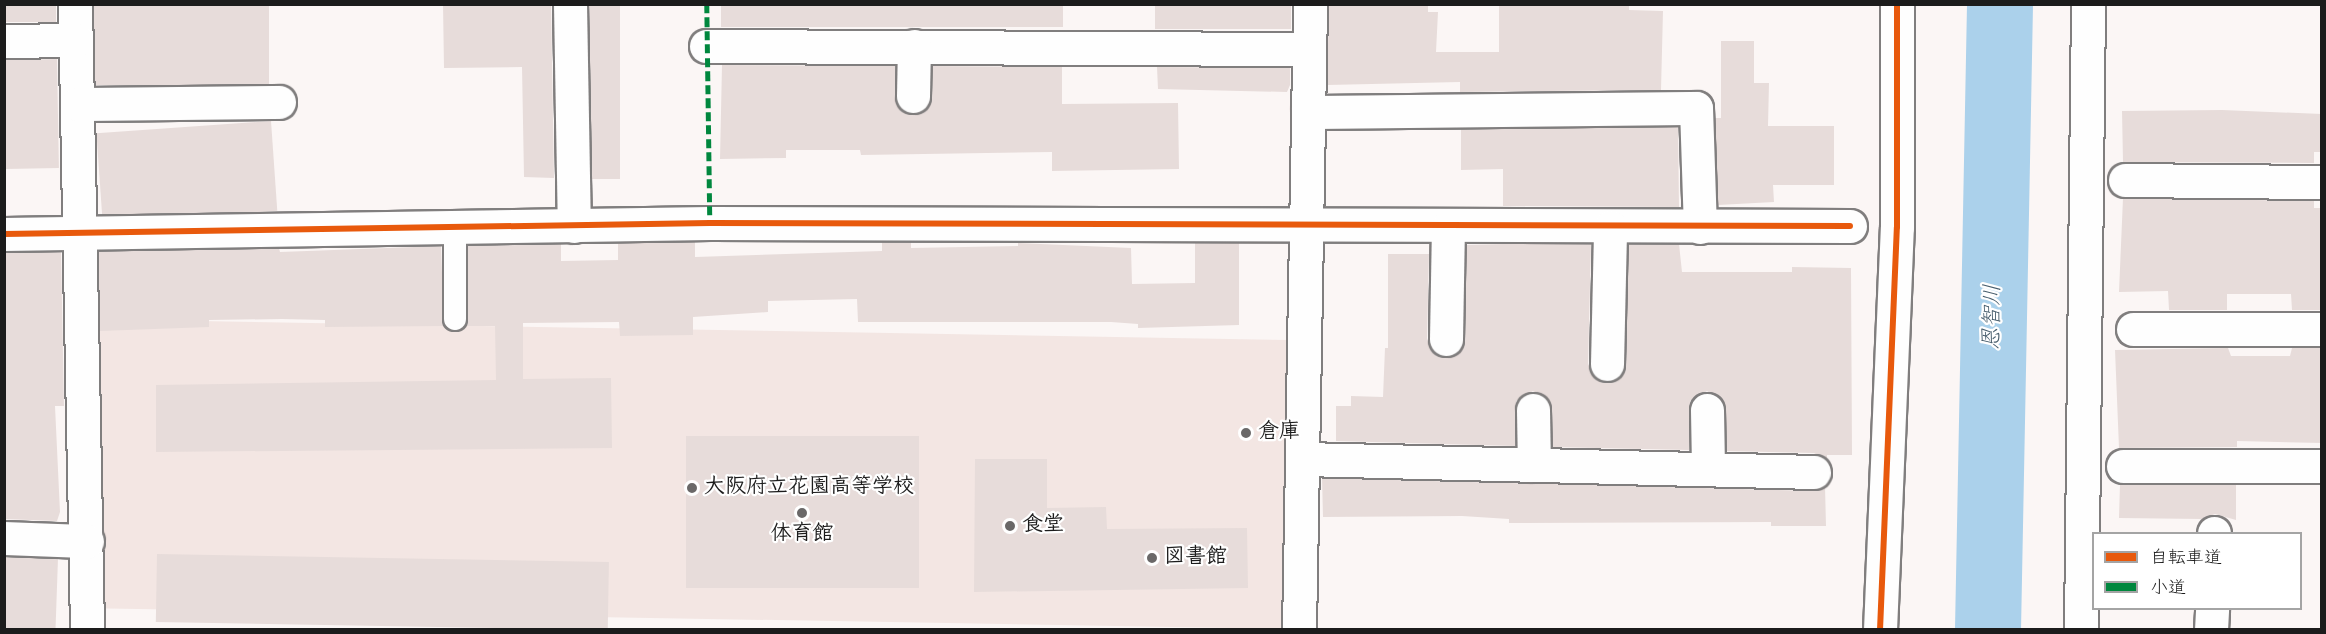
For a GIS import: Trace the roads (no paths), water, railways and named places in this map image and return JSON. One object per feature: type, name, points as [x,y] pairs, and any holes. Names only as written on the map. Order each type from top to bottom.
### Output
[{"type":"street","points":[[75,4],[82,232],[87,630]]},
{"type":"street","points":[[570,4],[574,226]]},
{"type":"street","points":[[1299,630],[1304,459],[1310,4]]},
{"type":"street","points":[[1880,630],[1897,227],[1897,4]]},
{"type":"street","points":[[2081,630],[2088,4]]},
{"type":"street","points":[[4,41],[76,40]]},
{"type":"street","points":[[706,46],[1309,49]]},
{"type":"street","points":[[914,46],[914,96]]},
{"type":"street","points":[[78,104],[279,102]]},
{"type":"street","points":[[1308,111],[1696,108],[1700,226]]},
{"type":"street","points":[[2125,180],[2322,182]]},
{"type":"street","points":[[4,234],[574,226],[1850,226]]},
{"type":"street","points":[[1446,339],[1448,227]]},
{"type":"street","points":[[1607,364],[1610,227]]},
{"type":"street","points":[[2133,329],[2322,329]]},
{"type":"street","points":[[1533,410],[1534,465]]},
{"type":"street","points":[[1707,410],[1708,470]]},
{"type":"street","points":[[1304,459],[1814,472]]},
{"type":"street","points":[[2122,466],[2322,466]]},
{"type":"street","points":[[4,538],[87,541]]},
{"type":"street","points":[[2211,630],[2212,610]]},
{"type":"lane","points":[[455,227],[455,319]]},
{"type":"waterway","name":"恩智川","points":[[1988,630],[2000,4]]},
{"type":"place","name":"倉庫","points":[[1246,433]]},
{"type":"place","name":"大阪府立花園高等学校","points":[[692,488]]},
{"type":"place","name":"体育館","points":[[802,513]]},
{"type":"place","name":"食堂","points":[[1010,526]]},
{"type":"place","name":"図書館","points":[[1152,558]]}]
